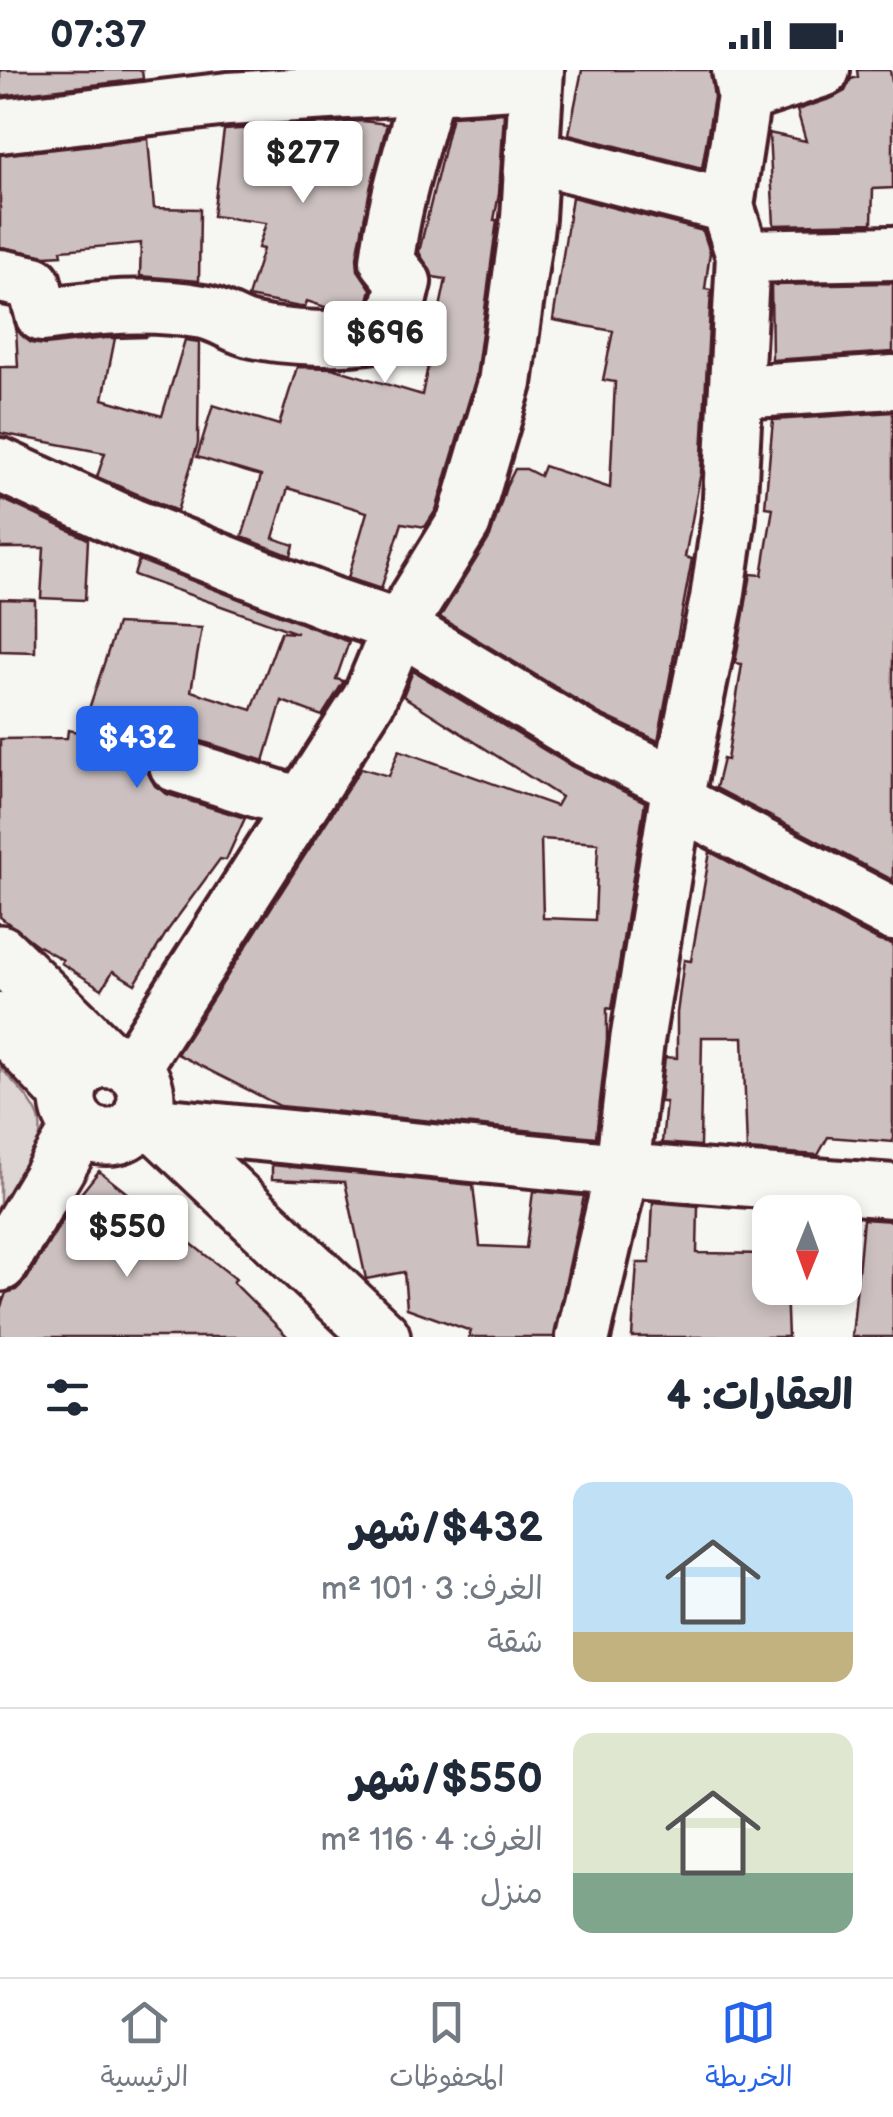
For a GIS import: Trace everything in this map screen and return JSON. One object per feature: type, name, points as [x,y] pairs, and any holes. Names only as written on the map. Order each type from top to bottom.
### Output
[{"type":"main road","points":[[0,953],[115,1103],[332,1337]]},
{"type":"main road","points":[[0,1021],[115,1103],[382,1337]]},
{"type":"main road","points":[[0,1264],[115,1103]]},
{"type":"street","points":[[583,1337],[622,1170],[637,1041],[678,793],[717,599],[728,516],[743,256],[728,206],[742,83],[823,70]]},
{"type":"street","points":[[0,126],[225,84],[428,88],[536,76],[533,156],[506,383],[464,522],[399,627],[369,699],[115,1103],[622,1170],[893,1191]]},
{"type":"street","points":[[0,276],[34,283],[42,314],[154,305],[208,312],[254,331],[309,338],[379,334],[394,320],[404,282],[387,261],[390,231],[397,192],[428,88]]},
{"type":"street","points":[[533,156],[728,206]]},
{"type":"street","points":[[743,256],[893,252]]},
{"type":"street","points":[[737,392],[893,382]]},
{"type":"street","points":[[0,465],[130,524],[399,627],[586,740],[893,914]]},
{"type":"street","points":[[176,765],[300,804]]},
{"type":"shaded area","points":[[0,1067],[32,1104],[40,1130],[28,1171],[0,1221]]},
{"type":"building","points":[[0,70],[142,70],[143,79],[0,96]]},
{"type":"building","points":[[582,70],[710,70],[714,97],[702,168],[569,134]]},
{"type":"building","points":[[857,70],[890,70],[893,188],[873,189],[872,223],[774,225],[769,133],[806,141],[797,110],[845,91],[851,79],[858,77]]},
{"type":"building","points":[[504,113],[497,220],[476,377],[436,510],[425,527],[402,523],[381,589],[348,578],[367,512],[288,488],[273,538],[294,545],[291,556],[242,537],[261,476],[197,457],[213,405],[279,425],[297,367],[332,368],[422,395],[446,279],[433,277],[419,252],[452,116]]},
{"type":"building","points":[[363,121],[387,124],[357,257],[358,270],[371,289],[367,304],[328,308],[307,301],[305,307],[300,307],[248,297],[263,249],[258,248],[266,223],[213,216],[224,130]]},
{"type":"building","points":[[148,139],[154,208],[200,209],[199,281],[140,276],[141,243],[61,250],[62,255],[46,256],[0,247],[0,155]]},
{"type":"building","points":[[572,197],[703,231],[710,252],[705,289],[711,290],[701,472],[685,557],[692,559],[658,741],[600,714],[440,617],[490,537],[515,469],[540,476],[544,466],[610,488],[615,382],[603,380],[613,331],[553,320]]},
{"type":"building","points":[[893,283],[893,352],[772,360],[771,285]]},
{"type":"building","points":[[16,329],[31,343],[45,345],[105,338],[146,337],[115,338],[103,399],[162,416],[185,340],[199,342],[198,443],[177,511],[97,477],[105,453],[0,433],[0,367],[18,367]]},
{"type":"building","points":[[893,412],[893,880],[716,788],[723,759],[727,760],[742,664],[735,663],[751,574],[762,575],[773,508],[765,507],[773,420]]},
{"type":"building","points":[[0,498],[88,539],[85,600],[41,598],[44,548],[0,548]]},
{"type":"building","points":[[139,560],[349,642],[336,679],[344,681],[322,716],[282,701],[264,761],[185,736],[169,736],[155,744],[148,755],[147,771],[155,786],[167,794],[245,818],[226,860],[220,859],[168,930],[135,984],[113,971],[102,989],[0,917],[0,739],[67,738],[68,730],[78,732],[117,624],[202,628],[191,691],[252,710],[281,632],[297,633],[134,575]]},
{"type":"building","points":[[0,599],[35,600],[35,652],[0,651]]},
{"type":"building","points":[[413,671],[571,766],[645,802],[612,1009],[607,1008],[596,1137],[280,1106],[177,1054],[361,768],[389,776],[399,750],[556,806],[561,797],[403,696]],"holes":[[[541,839],[598,843],[595,920],[543,918]]]},
{"type":"building","points":[[710,852],[879,941],[893,944],[893,1142],[828,1137],[818,1155],[747,1150],[743,1037],[702,1037],[700,1146],[662,1143],[666,1102],[660,1102],[665,1057],[677,1058],[677,1013],[684,960],[691,961]]},
{"type":"building","points":[[272,1165],[473,1185],[480,1246],[526,1248],[533,1191],[584,1196],[554,1337],[469,1337],[471,1331],[407,1308],[404,1272],[366,1279],[345,1182],[272,1179]]},
{"type":"building","points":[[99,1171],[236,1279],[233,1282],[288,1337],[0,1337],[0,1309],[6,1293],[16,1290],[27,1279],[71,1206]]},
{"type":"building","points":[[653,1202],[698,1206],[697,1253],[752,1254],[752,1305],[787,1305],[788,1337],[632,1337],[637,1263],[650,1263]]},
{"type":"building","points":[[863,1219],[893,1221],[893,1337],[852,1337],[855,1305],[862,1305]]}]
